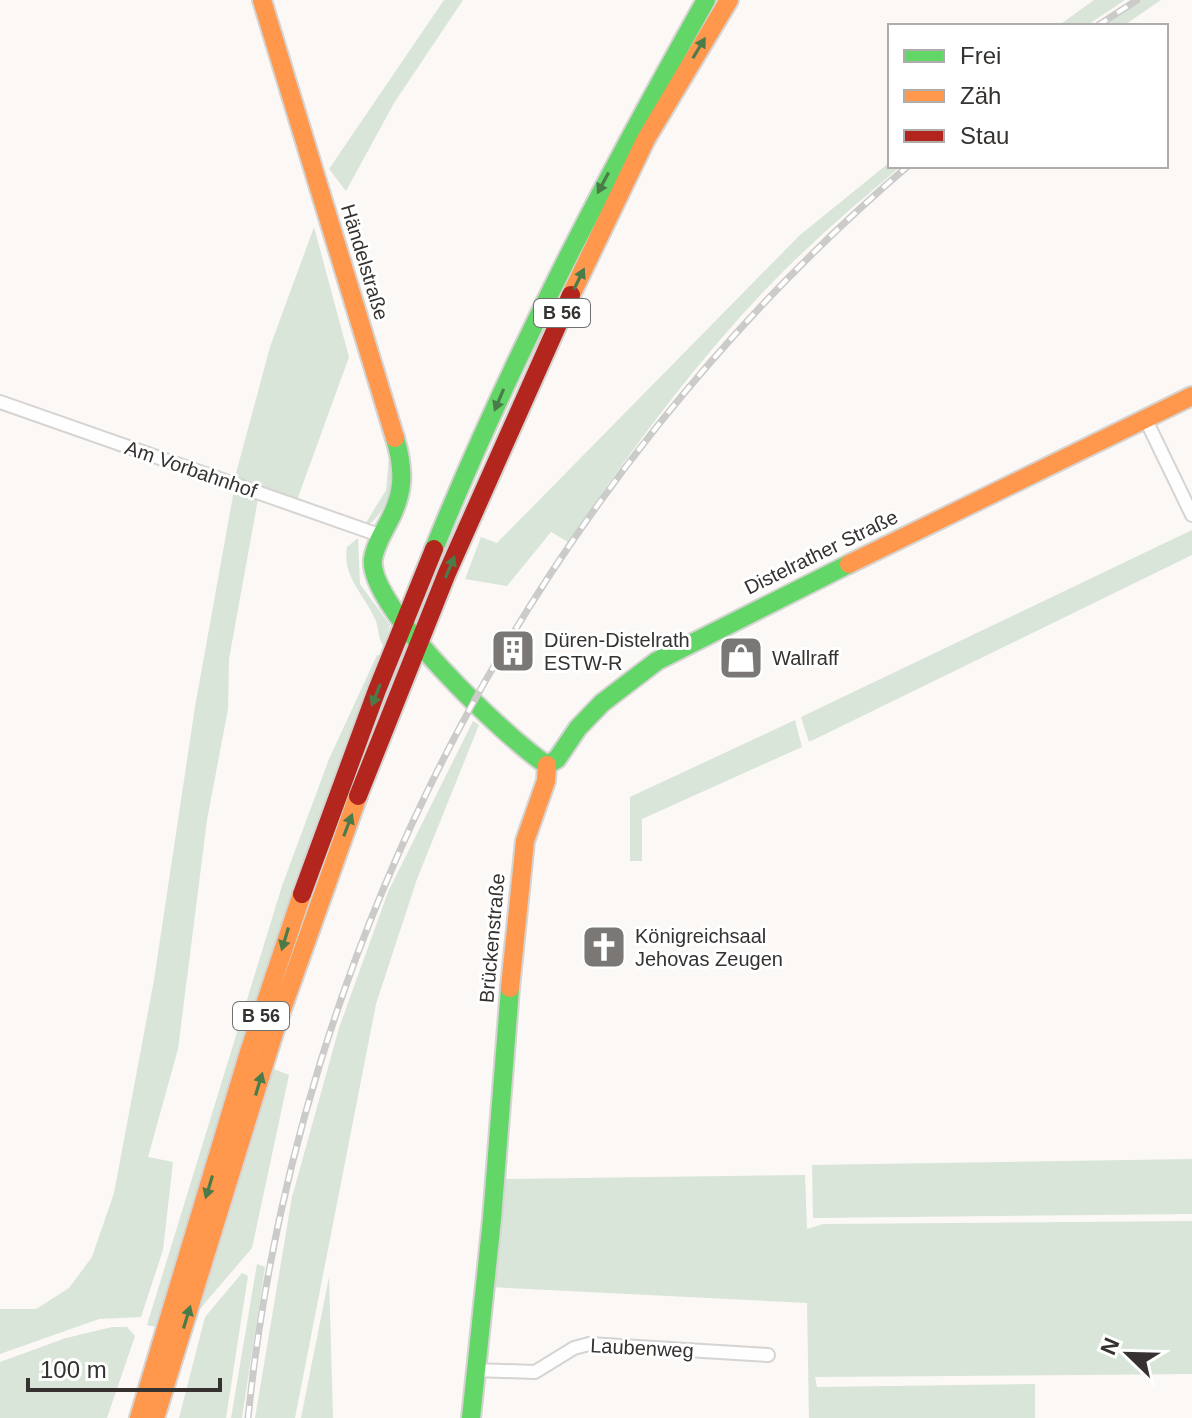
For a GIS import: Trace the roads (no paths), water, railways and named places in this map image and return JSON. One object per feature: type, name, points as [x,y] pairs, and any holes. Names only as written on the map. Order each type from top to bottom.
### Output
[{"type":"main road","name":"Händelstraße","points":[[262,0],[403,466],[400,498],[382,536]]},
{"type":"main road","name":"B 56","points":[[139,1418],[296,903],[406,623],[550,285],[640,114],[706,0]]},
{"type":"main road","name":"B 56","points":[[155,1418],[320,898],[420,639],[586,263],[677,84],[729,0]]},
{"type":"main road","name":"Distelrather Straße","points":[[547,765],[555,762],[576,731],[598,707],[654,661],[1192,396]]},
{"type":"main road","points":[[382,536],[374,556],[373,572],[381,592],[504,733],[534,759],[547,765]]},
{"type":"main road","name":"Brückenstraße","points":[[471,1418],[492,1219],[518,885],[525,841],[546,781],[547,765]]},
{"type":"street","name":"Am Vorbahnhof","points":[[0,402],[382,536]]},
{"type":"street","points":[[1145,418],[1192,515]]},
{"type":"street","name":"Laubenweg","points":[[475,1370],[535,1372],[574,1348],[589,1344],[768,1355]]},
{"type":"railway","points":[[1100,24],[1137,0]]},
{"type":"railway","points":[[248,1418],[275,1239],[320,1064],[381,893],[459,729],[551,573],[657,426],[777,290],[906,168]]},
{"type":"place","name":"Düren-Distelrath ESTW-R","points":[[513,651]]},
{"type":"place","name":"Wallraff","points":[[741,658]]},
{"type":"place","name":"Königreichsaal Jehovas Zeugen","points":[[604,947]]}]
